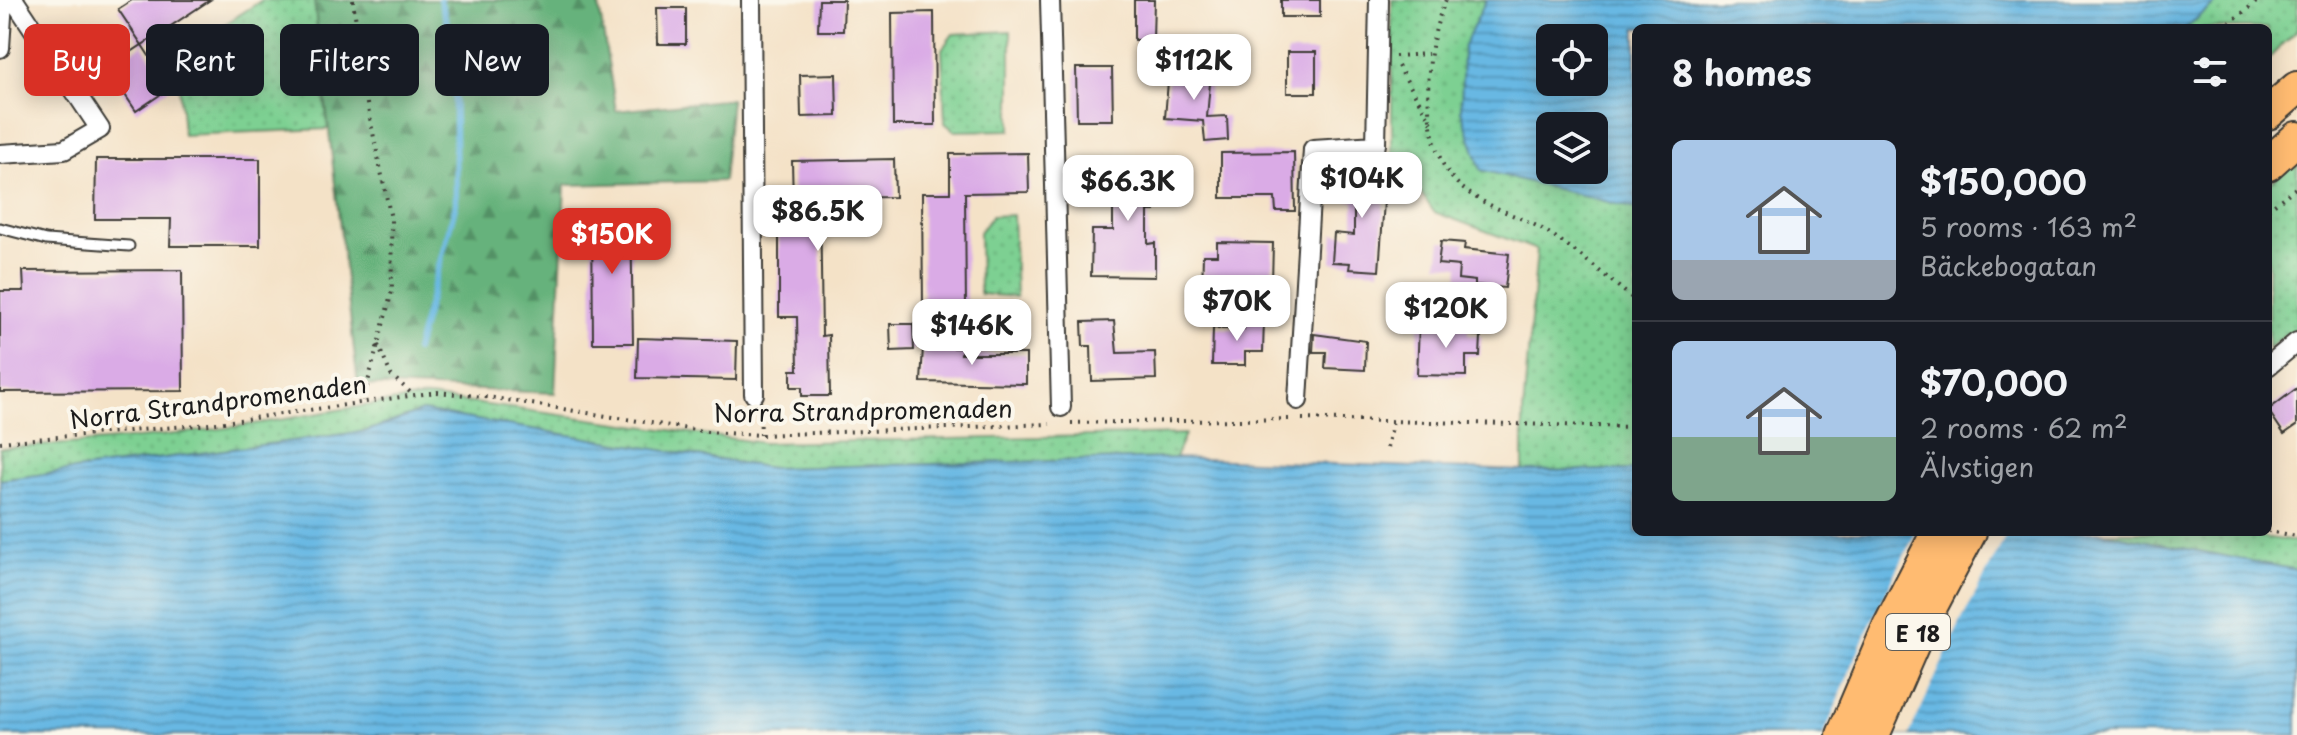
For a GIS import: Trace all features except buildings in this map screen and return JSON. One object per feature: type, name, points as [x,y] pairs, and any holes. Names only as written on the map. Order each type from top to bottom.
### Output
[{"type":"highway","points":[[2272,110],[2297,88]]},
{"type":"highway","points":[[2272,160],[2297,138]]},
{"type":"highway","name":"E 18","points":[[1843,735],[1889,627],[1936,536]]},
{"type":"highway","name":"E 18","points":[[1873,735],[1921,625],[1968,536]]},
{"type":"street","points":[[0,48],[3,0]]},
{"type":"street","points":[[0,154],[64,150],[100,129],[14,0]]},
{"type":"street","points":[[751,0],[754,394]]},
{"type":"street","points":[[1050,0],[1061,407]]},
{"type":"street","points":[[1298,400],[1313,149],[1376,145],[1379,0]]},
{"type":"street","points":[[2272,363],[2297,342]]},
{"type":"lane","points":[[0,228],[46,240],[129,246]]},
{"type":"path","points":[[353,0],[367,104],[391,219],[392,291],[363,401]]},
{"type":"path","points":[[1446,0],[1436,21],[1428,54],[1432,123],[1441,163],[1456,183],[1485,202],[1546,231],[1632,298]]},
{"type":"path","points":[[2228,24],[2259,0]]},
{"type":"path","points":[[1428,54],[1393,56],[1432,123]]},
{"type":"path","points":[[2272,206],[2297,187]]},
{"type":"path","points":[[378,344],[391,375],[413,394]]},
{"type":"path","name":"Norra Strandpromenaden","points":[[0,442],[210,424],[437,392],[494,398],[707,432],[761,435],[1079,423],[1393,420],[1632,427]]},
{"type":"path","points":[[1387,448],[1393,420]]},
{"type":"path","points":[[2272,532],[2297,536]]},
{"type":"green space","points":[[262,0],[314,0],[317,24],[280,24],[280,96],[324,96],[328,129],[183,135],[180,96],[264,96],[264,24],[226,24]]},
{"type":"green space","points":[[314,0],[598,0],[616,111],[731,99],[723,181],[565,185],[555,393],[358,385],[325,96],[419,96],[419,24],[317,24]]},
{"type":"green space","points":[[1392,0],[2297,0],[2297,30],[2272,55],[2272,24],[1632,24],[1632,470],[1523,471],[1523,412],[1537,250],[1434,212],[1392,151]]},
{"type":"green space","points":[[1011,31],[1011,130],[955,131],[945,123],[942,49],[953,34]]},
{"type":"green space","points":[[2297,158],[2297,327],[2272,345],[2272,181]]},
{"type":"green space","points":[[1013,215],[1016,297],[980,294],[979,232],[992,216]]},
{"type":"green space","points":[[429,397],[764,443],[1185,434],[1175,458],[771,468],[422,411],[367,431],[0,480],[0,448],[182,433]]},
{"type":"green space","points":[[2121,536],[2256,536],[2297,542],[2297,570]]},
{"type":"water","points":[[1486,0],[2220,0],[2190,24],[1632,24],[1632,208],[1537,184],[1608,184],[1608,112],[1536,112],[1536,184],[1481,170],[1461,110],[1463,48]]},
{"type":"water","points":[[422,411],[771,468],[1175,458],[1523,471],[1632,470],[1632,536],[2121,536],[2297,570],[2297,735],[0,735],[0,480],[367,431]]},
{"type":"pier","points":[[1914,536],[2006,536],[1961,621],[1909,735],[1824,735],[1864,637]]},
{"type":"waterway","points":[[416,350],[456,204],[454,45],[440,0]]}]
